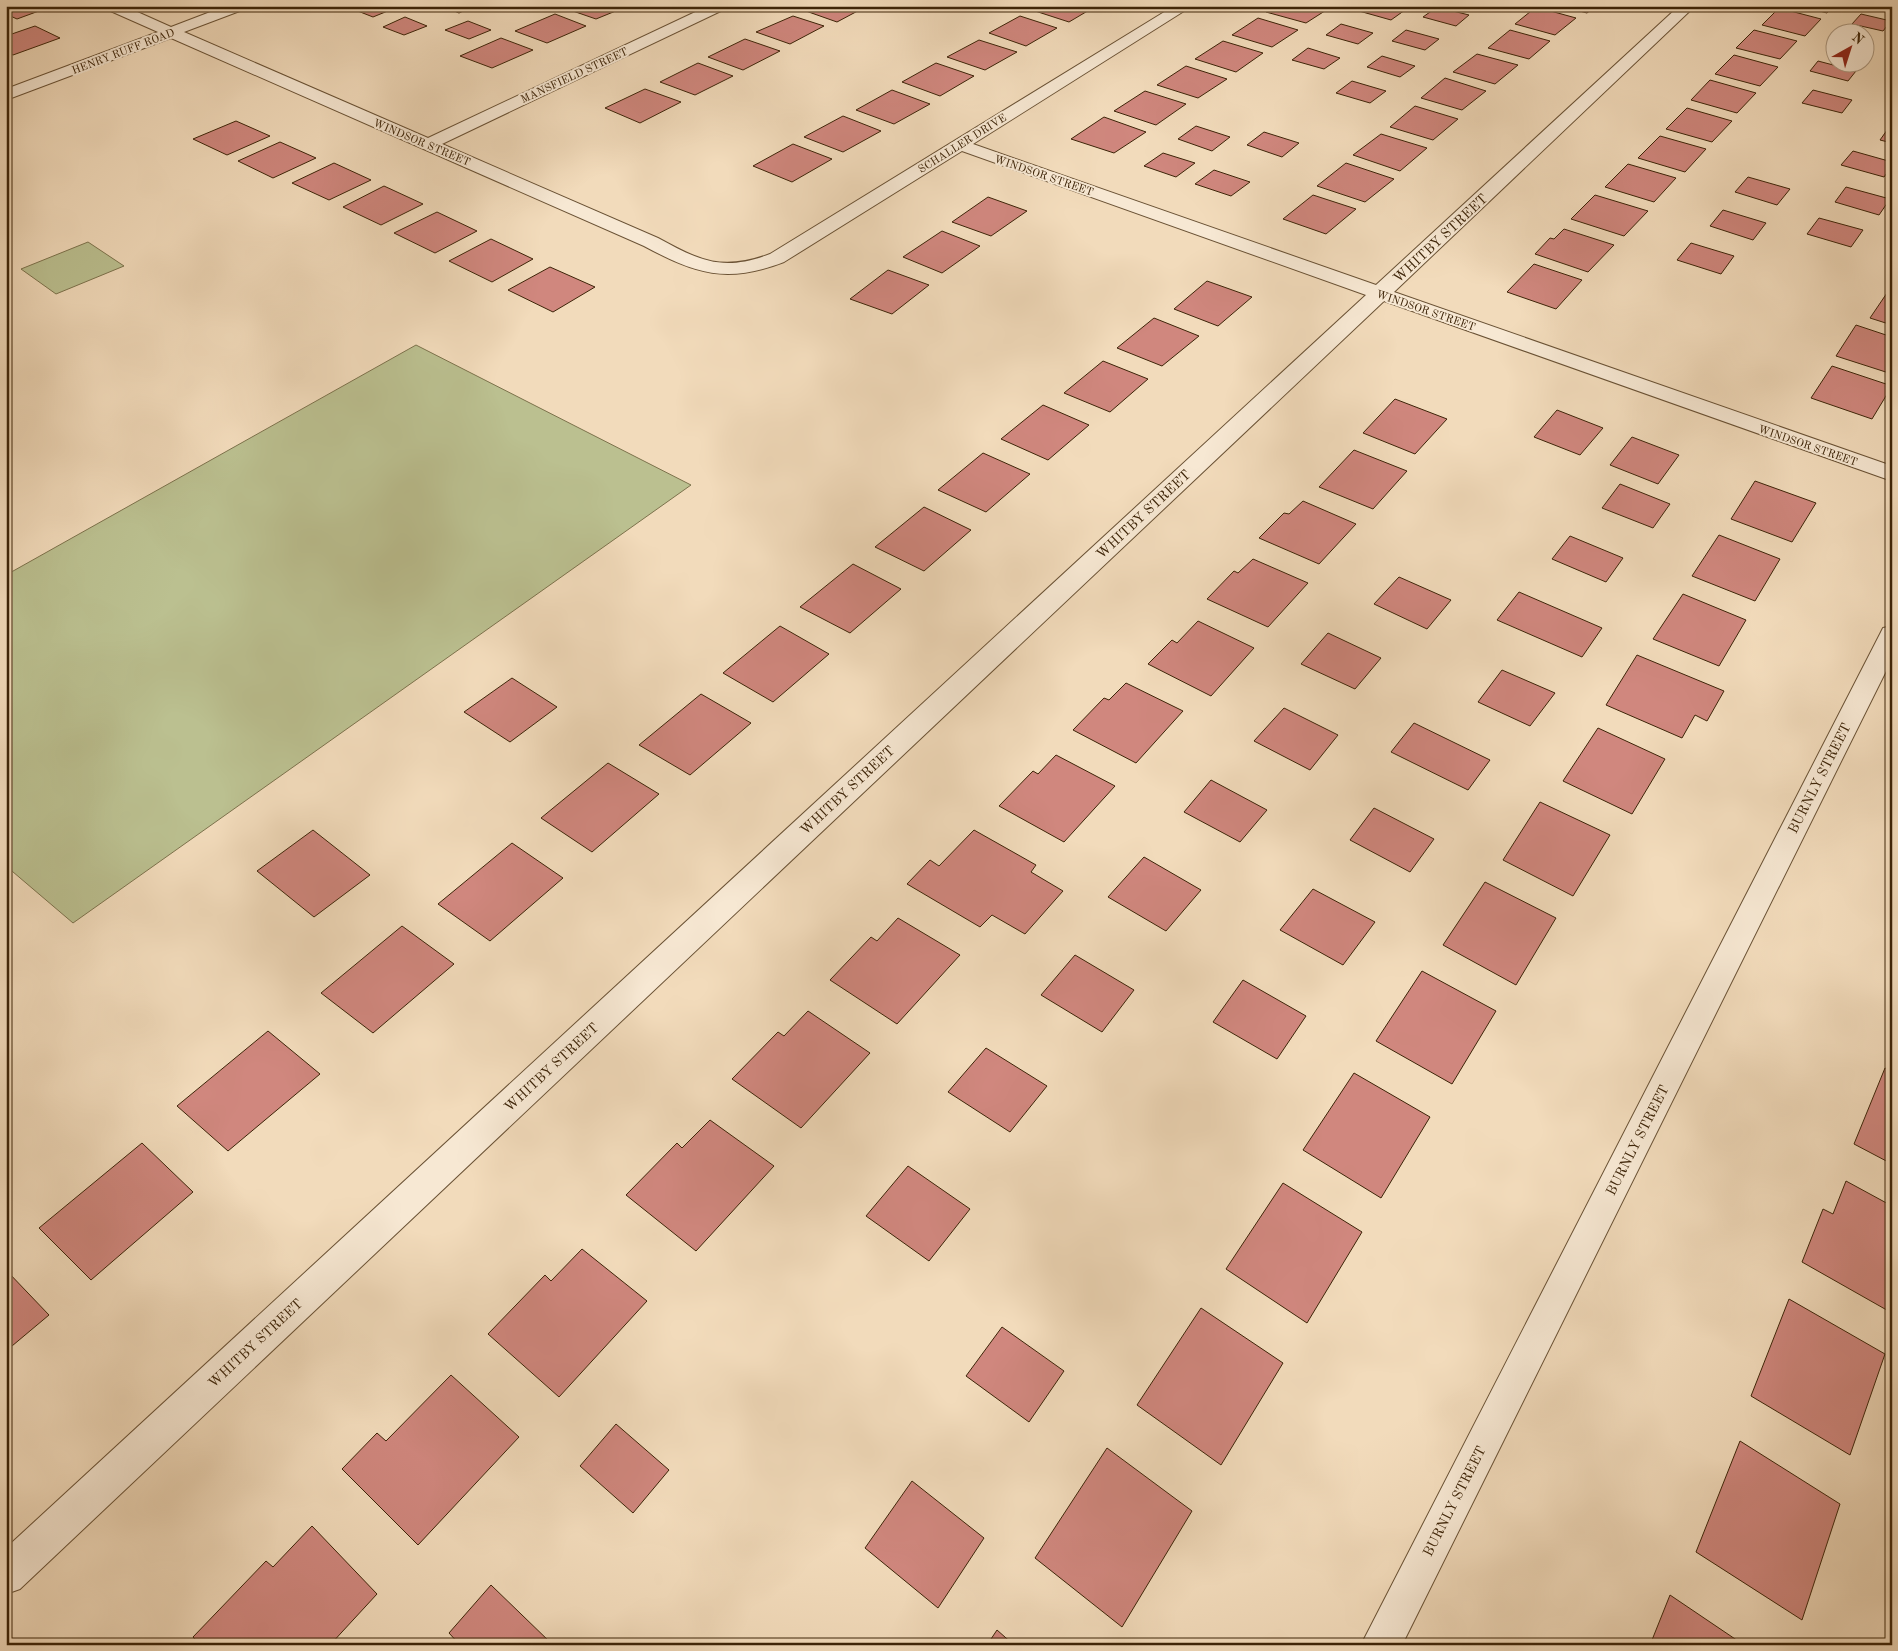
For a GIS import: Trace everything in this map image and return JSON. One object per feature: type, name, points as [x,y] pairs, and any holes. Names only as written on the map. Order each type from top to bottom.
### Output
[{"type":"street","name":"WINDSOR STREET","points":[[111,6],[652,242],[676,256],[701,267],[735,269]]},
{"type":"street","name":"HENRY RUFF ROAD","points":[[6,95],[240,6]]},
{"type":"street","name":"MANSFIELD STREET","points":[[429,144],[720,6]]},
{"type":"street","name":"SCHALLER DRIVE","points":[[735,269],[764,264],[777,258],[1185,6]]},
{"type":"street","name":"WHITBY STREET","points":[[6,1575],[1688,6]]},
{"type":"street","name":"WINDSOR STREET","points":[[960,145],[1892,474]]},
{"type":"street","name":"BURNLY STREET","points":[[1381,1645],[1892,634]]},
{"type":"green space","points":[[88,242],[124,266],[56,294],[21,269]]},
{"type":"green space","points":[[416,345],[691,485],[73,923],[6,866],[6,575]]},
{"type":"building","points":[[8,6],[44,6],[47,8],[17,19],[6,14],[6,7]]},
{"type":"building","points":[[345,6],[400,6],[373,17]]},
{"type":"building","points":[[442,6],[474,6],[459,13]]},
{"type":"building","points":[[574,6],[628,6],[596,19],[567,9]]},
{"type":"building","points":[[810,6],[867,6],[837,22],[803,10]]},
{"type":"building","points":[[1039,6],[1096,6],[1069,22],[1032,10]]},
{"type":"building","points":[[1274,6],[1331,7],[1306,23],[1266,12]]},
{"type":"building","points":[[1366,6],[1393,6],[1405,10],[1391,20],[1359,11]]},
{"type":"building","points":[[1561,6],[1596,6],[1587,13]]},
{"type":"building","points":[[1801,6],[1833,6],[1827,13]]},
{"type":"building","points":[[1437,7],[1469,15],[1456,26],[1423,17]]},
{"type":"building","points":[[1536,7],[1576,18],[1555,35],[1515,24]]},
{"type":"building","points":[[1779,8],[1821,19],[1805,36],[1762,25]]},
{"type":"building","points":[[555,14],[586,26],[547,43],[515,31]]},
{"type":"building","points":[[1861,14],[1891,21],[1883,31],[1876,29],[1876,22],[1854,22]]},
{"type":"building","points":[[793,16],[824,26],[790,44],[756,32]]},
{"type":"building","points":[[1020,16],[1057,28],[1026,46],[989,33]]},
{"type":"building","points":[[405,17],[427,26],[404,35],[383,27]]},
{"type":"building","points":[[1258,18],[1298,30],[1272,47],[1232,35]]},
{"type":"building","points":[[468,21],[491,30],[469,39],[445,30]]},
{"type":"building","points":[[1341,24],[1373,33],[1358,44],[1326,35]]},
{"type":"building","points":[[35,26],[60,38],[13,55],[6,52],[6,36]]},
{"type":"building","points":[[1406,30],[1439,39],[1425,50],[1392,41]]},
{"type":"building","points":[[1510,30],[1550,41],[1529,59],[1488,48]]},
{"type":"building","points":[[1754,30],[1797,41],[1780,59],[1736,48]]},
{"type":"building","points":[[501,38],[533,50],[492,68],[460,56]]},
{"type":"building","points":[[745,39],[780,51],[743,70],[708,57]]},
{"type":"building","points":[[979,40],[1017,52],[985,70],[947,57]]},
{"type":"building","points":[[1223,41],[1263,53],[1236,72],[1195,59]]},
{"type":"building","points":[[1308,48],[1340,58],[1324,69],[1292,60]]},
{"type":"building","points":[[1477,54],[1518,65],[1495,84],[1453,72]]},
{"type":"building","points":[[1734,55],[1778,67],[1760,86],[1715,74]]},
{"type":"building","points":[[1382,56],[1415,66],[1400,77],[1367,67]]},
{"type":"building","points":[[1818,61],[1826,63],[1826,72],[1855,72],[1848,81],[1810,71]]},
{"type":"building","points":[[698,63],[733,76],[695,95],[660,82]]},
{"type":"building","points":[[936,63],[974,76],[940,96],[902,82]]},
{"type":"building","points":[[1186,66],[1227,79],[1198,98],[1157,85]]},
{"type":"building","points":[[1445,78],[1486,91],[1462,110],[1421,98]]},
{"type":"building","points":[[1710,80],[1756,93],[1737,113],[1691,100]]},
{"type":"building","points":[[1352,81],[1386,91],[1370,103],[1336,93]]},
{"type":"building","points":[[645,89],[681,102],[640,123],[605,108]]},
{"type":"building","points":[[892,90],[930,104],[894,124],[856,110]]},
{"type":"building","points":[[1813,90],[1852,100],[1842,113],[1802,103]]},
{"type":"building","points":[[1145,91],[1186,104],[1156,125],[1114,111]]},
{"type":"building","points":[[1415,106],[1458,119],[1433,140],[1390,127]]},
{"type":"building","points":[[1687,108],[1732,121],[1712,142],[1666,129]]},
{"type":"building","points":[[843,116],[881,131],[843,152],[804,137]]},
{"type":"building","points":[[1104,117],[1146,132],[1114,153],[1071,139]]},
{"type":"building","points":[[236,121],[270,136],[227,155],[193,139]]},
{"type":"building","points":[[1196,126],[1230,137],[1212,151],[1178,139]]},
{"type":"building","points":[[1890,126],[1892,126],[1892,143],[1880,140]]},
{"type":"building","points":[[1264,132],[1299,143],[1282,157],[1247,145]]},
{"type":"building","points":[[1381,134],[1427,148],[1400,171],[1353,155]]},
{"type":"building","points":[[1660,136],[1706,149],[1685,172],[1638,158]]},
{"type":"building","points":[[280,142],[316,158],[273,178],[238,161]]},
{"type":"building","points":[[793,144],[832,159],[792,182],[753,166]]},
{"type":"building","points":[[1853,151],[1892,162],[1892,166],[1884,177],[1841,165]]},
{"type":"building","points":[[1163,153],[1195,163],[1176,177],[1144,166]]},
{"type":"building","points":[[334,163],[371,180],[329,200],[292,183]]},
{"type":"building","points":[[1346,163],[1394,179],[1365,202],[1317,186]]},
{"type":"building","points":[[1628,164],[1676,178],[1654,202],[1605,187]]},
{"type":"building","points":[[1214,170],[1250,182],[1231,196],[1195,184]]},
{"type":"building","points":[[1748,177],[1790,189],[1777,205],[1735,192]]},
{"type":"building","points":[[384,186],[423,204],[381,225],[343,207]]},
{"type":"building","points":[[1846,187],[1890,199],[1879,215],[1835,202]]},
{"type":"building","points":[[1313,195],[1356,209],[1326,234],[1283,219]]},
{"type":"building","points":[[1595,195],[1648,211],[1624,236],[1571,219]]},
{"type":"building","points":[[988,197],[1027,211],[991,236],[952,222]]},
{"type":"building","points":[[1723,210],[1766,223],[1753,240],[1710,226]]},
{"type":"building","points":[[437,212],[477,231],[435,253],[394,233]]},
{"type":"building","points":[[1819,218],[1863,230],[1851,247],[1807,234]]},
{"type":"building","points":[[1564,229],[1614,245],[1588,272],[1535,254],[1550,238],[1554,239]]},
{"type":"building","points":[[942,231],[980,246],[942,273],[903,257]]},
{"type":"building","points":[[491,239],[533,259],[492,282],[449,261]]},
{"type":"building","points":[[1691,243],[1734,256],[1721,274],[1677,260]]},
{"type":"building","points":[[1534,264],[1582,280],[1556,309],[1507,292]]},
{"type":"building","points":[[550,267],[595,287],[553,312],[508,290]]},
{"type":"building","points":[[888,270],[929,285],[892,314],[850,299]]},
{"type":"building","points":[[1207,281],[1252,297],[1218,326],[1174,309]]},
{"type":"building","points":[[1889,290],[1892,290],[1892,325],[1870,318]]},
{"type":"building","points":[[1154,318],[1199,336],[1162,366],[1117,348]]},
{"type":"building","points":[[1856,325],[1892,337],[1892,374],[1836,356]]},
{"type":"building","points":[[1103,361],[1148,379],[1110,412],[1064,393]]},
{"type":"building","points":[[1832,366],[1892,386],[1872,419],[1811,398]]},
{"type":"building","points":[[1395,399],[1447,419],[1415,454],[1363,433]]},
{"type":"building","points":[[1043,405],[1089,425],[1048,460],[1001,439]]},
{"type":"building","points":[[1557,410],[1603,428],[1580,455],[1534,437]]},
{"type":"building","points":[[1632,437],[1679,455],[1658,484],[1610,465]]},
{"type":"building","points":[[1354,450],[1407,471],[1373,509],[1319,487]]},
{"type":"building","points":[[983,453],[1030,474],[986,512],[938,490]]},
{"type":"building","points":[[1755,481],[1816,503],[1792,542],[1731,519]]},
{"type":"building","points":[[1620,484],[1670,504],[1653,528],[1602,508]]},
{"type":"building","points":[[1303,501],[1356,524],[1319,564],[1259,538],[1284,513],[1289,514]]},
{"type":"building","points":[[924,507],[971,530],[924,571],[875,547]]},
{"type":"building","points":[[1719,535],[1780,559],[1755,601],[1692,576]]},
{"type":"building","points":[[1570,536],[1623,558],[1606,582],[1552,559]]},
{"type":"building","points":[[1253,559],[1308,583],[1268,627],[1207,599],[1234,571],[1238,573]]},
{"type":"building","points":[[853,564],[901,589],[850,633],[800,607]]},
{"type":"building","points":[[1399,577],[1451,600],[1427,629],[1374,604]]},
{"type":"building","points":[[1519,592],[1602,628],[1582,657],[1497,620]]},
{"type":"building","points":[[1683,594],[1746,620],[1719,666],[1653,639]]},
{"type":"building","points":[[1198,621],[1254,648],[1211,696],[1148,664],[1172,640],[1177,643]]},
{"type":"building","points":[[780,626],[829,654],[773,702],[723,673]]},
{"type":"building","points":[[1328,633],[1381,658],[1355,689],[1301,664]]},
{"type":"building","points":[[1637,655],[1724,691],[1707,721],[1695,715],[1682,738],[1606,705]]},
{"type":"building","points":[[1502,670],[1555,693],[1530,726],[1478,702]]},
{"type":"building","points":[[512,678],[557,707],[510,742],[464,712]]},
{"type":"building","points":[[1126,683],[1183,711],[1136,763],[1073,730],[1104,698],[1109,700]]},
{"type":"building","points":[[701,694],[751,723],[690,775],[639,745]]},
{"type":"building","points":[[1284,708],[1338,735],[1310,770],[1254,741]]},
{"type":"building","points":[[1414,723],[1490,760],[1468,790],[1391,752]]},
{"type":"building","points":[[1598,728],[1665,759],[1632,814],[1563,781]]},
{"type":"building","points":[[1056,755],[1115,786],[1064,842],[999,806],[1033,771],[1038,774]]},
{"type":"building","points":[[608,763],[659,794],[592,852],[541,818]]},
{"type":"building","points":[[1211,780],[1267,810],[1240,842],[1184,812]]},
{"type":"building","points":[[1540,802],[1610,835],[1573,896],[1503,860]]},
{"type":"building","points":[[1374,808],[1434,839],[1410,872],[1350,840]]},
{"type":"building","points":[[313,830],[370,875],[314,917],[257,871]]},
{"type":"building","points":[[974,830],[1036,865],[1031,872],[1063,891],[1025,934],[992,915],[980,927],[907,884],[930,860],[939,866]]},
{"type":"building","points":[[512,843],[563,878],[490,941],[438,904]]},
{"type":"building","points":[[1144,857],[1201,890],[1166,931],[1108,897]]},
{"type":"building","points":[[1485,882],[1556,918],[1516,985],[1443,945]]},
{"type":"building","points":[[1313,889],[1375,922],[1343,965],[1280,930]]},
{"type":"building","points":[[898,918],[960,955],[897,1024],[830,980],[871,937],[877,941]]},
{"type":"building","points":[[402,926],[454,964],[373,1033],[321,993]]},
{"type":"building","points":[[1075,955],[1134,990],[1102,1032],[1041,995]]},
{"type":"building","points":[[1422,971],[1496,1011],[1452,1084],[1376,1041]]},
{"type":"building","points":[[1243,980],[1306,1016],[1277,1059],[1213,1022]]},
{"type":"building","points":[[808,1011],[870,1053],[801,1128],[732,1079],[778,1032],[784,1036]]},
{"type":"building","points":[[268,1031],[320,1074],[228,1151],[177,1106]]},
{"type":"building","points":[[986,1048],[1047,1086],[1010,1132],[948,1092]]},
{"type":"building","points":[[1885,1068],[1892,1071],[1892,1164],[1854,1144]]},
{"type":"building","points":[[1354,1073],[1430,1117],[1381,1198],[1303,1150]]},
{"type":"building","points":[[710,1120],[774,1166],[696,1251],[626,1195],[677,1143],[682,1148]]},
{"type":"building","points":[[142,1143],[193,1192],[91,1280],[39,1228]]},
{"type":"building","points":[[908,1166],[970,1209],[929,1261],[866,1216]]},
{"type":"building","points":[[1846,1181],[1892,1206],[1892,1313],[1802,1262],[1823,1209],[1833,1214]]},
{"type":"building","points":[[1283,1183],[1362,1232],[1307,1323],[1226,1269]]},
{"type":"building","points":[[582,1249],[647,1301],[559,1397],[488,1334],[545,1275],[551,1281]]},
{"type":"building","points":[[6,1270],[49,1315],[6,1351]]},
{"type":"building","points":[[1789,1299],[1885,1354],[1850,1455],[1751,1396]]},
{"type":"building","points":[[1201,1308],[1283,1363],[1221,1465],[1137,1405]]},
{"type":"building","points":[[1002,1327],[1064,1371],[1029,1422],[966,1376]]},
{"type":"building","points":[[451,1375],[519,1437],[418,1545],[342,1469],[377,1433],[386,1441]]},
{"type":"building","points":[[616,1424],[669,1470],[633,1513],[580,1466]]},
{"type":"building","points":[[1740,1441],[1840,1504],[1802,1620],[1696,1552]]},
{"type":"building","points":[[1107,1448],[1192,1511],[1122,1627],[1035,1558]]},
{"type":"building","points":[[912,1481],[984,1538],[938,1608],[865,1548]]},
{"type":"building","points":[[312,1526],[377,1594],[330,1645],[200,1645],[193,1637],[266,1561],[273,1567]]},
{"type":"building","points":[[491,1585],[552,1644],[460,1645],[449,1633]]},
{"type":"building","points":[[1670,1595],[1744,1645],[1650,1645]]},
{"type":"building","points":[[997,1630],[1014,1645],[987,1645]]}]
